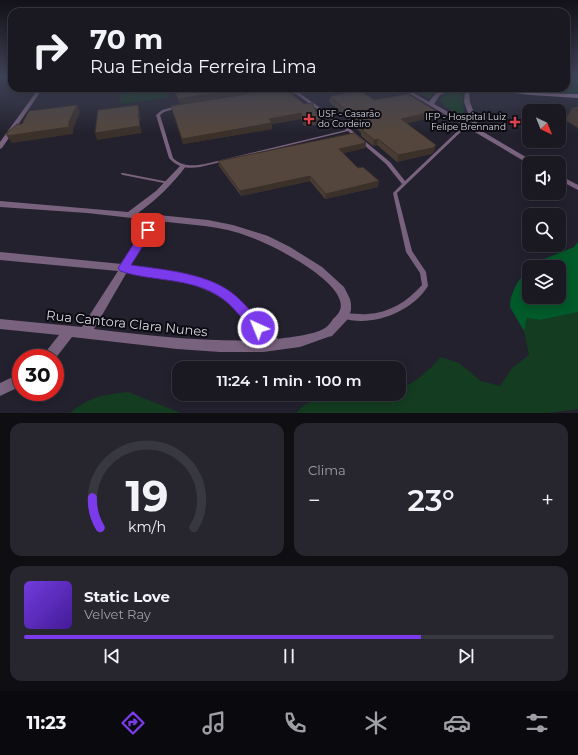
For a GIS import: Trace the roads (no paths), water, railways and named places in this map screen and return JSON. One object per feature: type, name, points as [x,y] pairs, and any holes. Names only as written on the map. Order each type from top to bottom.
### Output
[{"type":"main road","points":[[561,95],[578,96]]},
{"type":"street","points":[[0,147],[36,95]]},
{"type":"street","points":[[415,95],[522,156]]},
{"type":"street","points":[[431,104],[435,95]]},
{"type":"street","points":[[467,95],[468,102],[478,132]]},
{"type":"street","points":[[130,214],[151,200],[169,183],[183,166]]},
{"type":"street","points":[[566,181],[578,188]]},
{"type":"street","points":[[0,204],[130,214],[239,229],[293,251],[319,270],[341,289],[346,301],[344,316]]},
{"type":"street","points":[[86,333],[156,217]]},
{"type":"street","points":[[0,256],[124,268],[190,279],[215,289],[232,300],[276,345]]},
{"type":"street","name":"Rua Cantora Clara Nunes","points":[[0,324],[197,346],[276,345],[320,336],[333,329],[344,316]]},
{"type":"street","points":[[55,349],[70,331]]},
{"type":"street","points":[[0,390],[12,384]]},
{"type":"lane","points":[[240,95],[177,107],[159,113],[158,115],[172,158],[176,164],[183,166],[205,165],[350,130]]},
{"type":"lane","points":[[300,95],[350,130],[388,163],[406,184]]},
{"type":"lane","points":[[344,316],[358,319],[373,318],[388,313],[416,297],[425,286],[422,272],[409,252],[395,193],[406,184],[466,124]]},
{"type":"lane","points":[[123,174],[169,183]]},
{"type":"place","name":"USF - Casarão do Cordeiro","points":[[309,119]]},
{"type":"place","name":"IFP - Hospital Luiz Felipe Brennand","points":[[515,122]]}]
